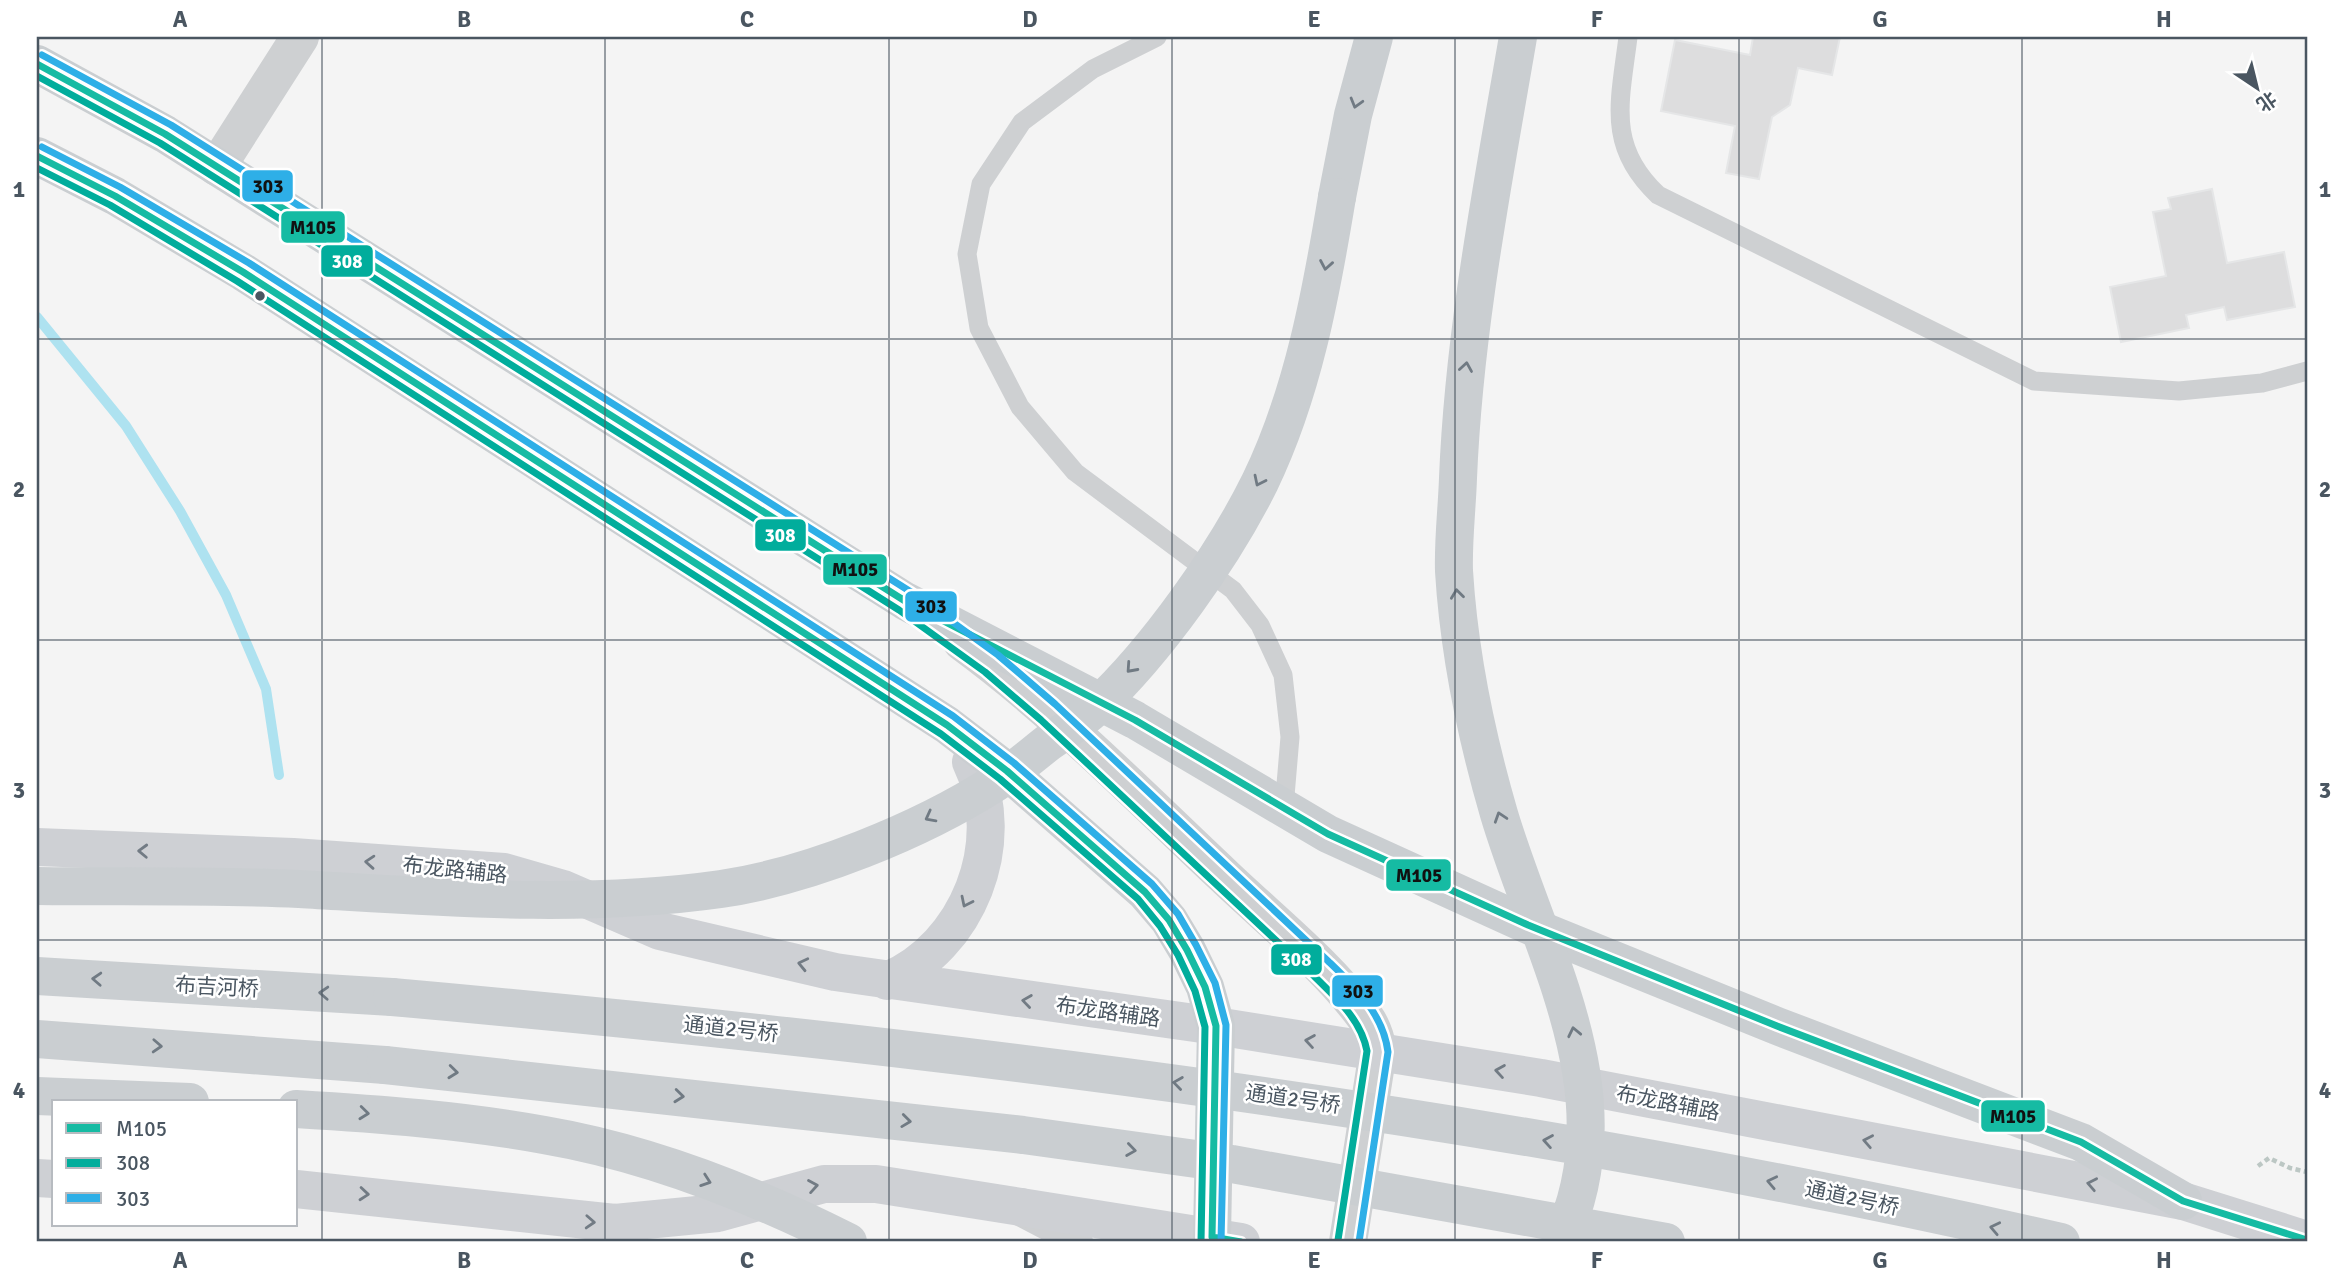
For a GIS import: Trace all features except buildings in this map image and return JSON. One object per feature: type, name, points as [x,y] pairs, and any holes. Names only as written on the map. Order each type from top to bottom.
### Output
[{"type":"main road","points":[[37,886],[294,889],[446,900],[541,901],[606,899],[723,888],[806,869],[895,836],[995,783],[1096,707],[1161,635],[1199,584],[1260,482],[1300,378],[1322,289],[1353,115],[1374,37]]},
{"type":"main road","points":[[1518,37],[1462,397],[1454,569],[1468,684],[1487,772],[1501,819],[1564,992],[1578,1054],[1585,1143],[1576,1202],[1560,1242]]},
{"type":"main road","points":[[37,64],[105,99],[217,167],[905,601],[1065,682],[1328,834],[1528,925],[1777,1026],[2081,1142],[2183,1201]]},
{"type":"main road","points":[[37,156],[116,196],[243,272],[947,725],[1007,771],[1145,892],[1187,950],[1205,987],[1216,1026],[1222,1241],[1021,1207],[849,1182],[797,1189],[718,1213],[615,1223],[298,1189]]},
{"type":"main road","points":[[887,981],[920,963],[948,935],[978,876],[984,854],[987,832],[981,787],[964,747],[947,725]]},
{"type":"main road","name":"布龙路辅路","points":[[37,847],[293,857],[504,872],[563,889],[660,931],[887,981],[1216,1026],[1541,1078],[2183,1201],[2307,1240]]},
{"type":"main road","name":"布吉河桥","points":[[40,976],[392,997]]},
{"type":"main road","name":"通道2号桥","points":[[392,997],[798,1036],[1326,1103],[1728,1173],[2061,1242]]},
{"type":"main road","points":[[38,1040],[385,1065],[1023,1135],[1245,1166],[1666,1242]]},
{"type":"main road","points":[[37,1096],[139,1100]]},
{"type":"main road","points":[[298,1109],[480,1126],[545,1135],[597,1147],[729,1189],[848,1242]]},
{"type":"street","points":[[217,167],[300,37]]},
{"type":"street","points":[[905,601],[992,664],[1048,712],[1312,959],[1367,1019],[1373,1029],[1378,1051],[1349,1242]]},
{"type":"street","points":[[1021,1207],[1052,1223],[1074,1242]]},
{"type":"lane","points":[[1157,37],[1093,69],[1022,122],[981,184],[967,254],[979,328],[1020,407],[1075,472],[1233,590],[1260,625],[1283,675],[1290,737],[1284,808]]},
{"type":"lane","points":[[1628,37],[1620,123],[1624,151],[1637,175],[1658,195],[2035,381],[2179,391],[2262,383],[2307,371]]},
{"type":"path","points":[[2258,1166],[2269,1158],[2290,1168],[2307,1172]]},
{"type":"waterway","points":[[37,317],[126,426],[180,511],[226,595],[266,689],[279,775]]},
{"type":"transit line","name":"303","points":[[42,55],[171,125],[911,592],[998,655],[1055,704],[1338,971],[1358,991],[1374,1013],[1388,1052],[1359,1242]]},
{"type":"transit line","name":"M105","points":[[37,64],[165,134],[905,601],[1135,720],[1328,834],[1528,925],[1777,1026],[2081,1142],[2183,1201],[2307,1240]]},
{"type":"transit line","name":"308","points":[[37,76],[160,143],[899,610],[985,672],[1041,720],[1331,992],[1359,1029],[1367,1051],[1338,1240]]},
{"type":"transit line","name":"303","points":[[42,147],[120,187],[249,263],[953,716],[1014,763],[1152,884],[1178,914],[1196,945],[1215,983],[1226,1025],[1221,1242]]},
{"type":"transit line","name":"M105","points":[[37,156],[115,196],[243,272],[947,725],[1007,771],[1145,892],[1169,920],[1187,950],[1205,987],[1216,1026],[1212,1237],[1241,1242]]},
{"type":"transit line","name":"308","points":[[37,168],[110,205],[237,281],[941,734],[1000,779],[1138,899],[1160,926],[1178,955],[1195,991],[1205,1027],[1201,1242]]}]
